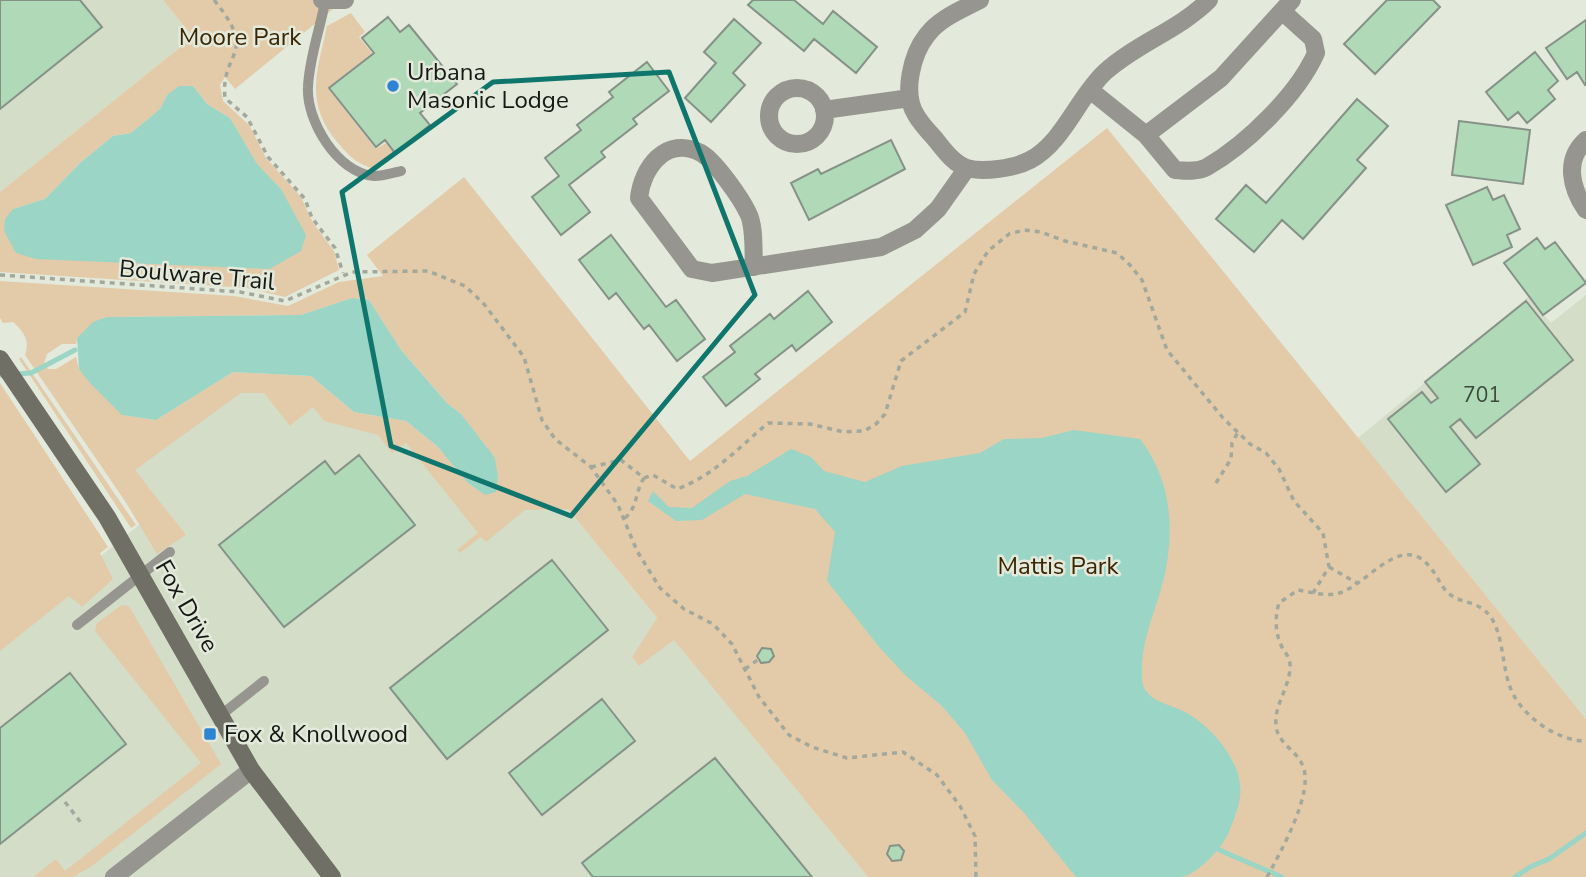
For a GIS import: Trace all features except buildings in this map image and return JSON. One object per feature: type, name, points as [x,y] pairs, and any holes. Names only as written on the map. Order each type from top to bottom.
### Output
[{"type":"street","points":[[324,1],[345,0]]},
{"type":"street","points":[[980,0],[940,21],[926,36],[911,72],[910,98],[915,114],[944,150],[967,168],[994,168],[1030,160],[1049,146],[1090,90],[1129,51],[1193,16],[1209,0]]},
{"type":"street","points":[[1090,90],[1146,135],[1175,170],[1190,172],[1206,168],[1263,123],[1309,68],[1317,53],[1312,39],[1288,6],[1221,78],[1146,135]]},
{"type":"street","points":[[824,110],[910,98]]},
{"type":"street","points":[[1586,141],[1574,155],[1571,172],[1573,186],[1586,210]]},
{"type":"street","points":[[754,267],[750,214],[715,165],[700,153],[674,149],[652,161],[641,179],[639,198],[692,269],[712,273],[754,267],[881,247],[923,223],[938,209],[967,168]]},
{"type":"street","name":"Fox Drive","points":[[2,362],[141,573],[251,769],[327,875]]},
{"type":"street","points":[[114,877],[251,769]]},
{"type":"lane","points":[[324,1],[307,86],[312,117],[330,146],[348,165],[374,176],[401,171]]},
{"type":"lane","points":[[77,625],[170,552]]},
{"type":"lane","points":[[221,715],[264,681]]},
{"type":"path","points":[[214,0],[229,18],[237,40],[236,55],[224,86],[225,98],[247,117],[268,157],[305,199],[312,218],[335,248],[343,273]]},
{"type":"path","points":[[625,517],[632,512],[638,486],[644,478],[653,475],[677,489],[701,480],[768,423],[810,424],[844,432],[864,431],[876,424],[885,414],[901,361],[965,312],[974,274],[988,251],[1009,234],[1024,230],[1117,253],[1142,280],[1167,350],[1212,406],[1238,432],[1266,453],[1279,469],[1294,500],[1323,533],[1329,567],[1313,593]]},
{"type":"path","name":"Boulware Trail","points":[[0,275],[240,292],[285,301],[304,295],[343,273],[428,271],[465,286],[484,304],[524,357],[542,420],[555,439],[591,467],[625,517],[637,551],[660,589],[684,609],[713,624],[732,644],[759,697],[789,735],[812,747],[847,758],[903,752],[937,775],[960,806],[975,836],[976,877]]},
{"type":"path","points":[[1216,483],[1231,459],[1232,443],[1238,432]]},
{"type":"path","points":[[591,467],[621,460],[644,478]]},
{"type":"path","points":[[1267,877],[1290,838],[1294,816],[1306,788],[1302,762],[1276,735],[1277,708],[1289,678],[1291,661],[1280,644],[1276,614],[1279,603],[1298,590],[1335,594],[1389,561],[1405,555],[1418,557],[1439,576],[1445,590],[1454,597],[1480,606],[1496,626],[1509,687],[1532,717],[1541,726],[1570,741],[1586,741]]},
{"type":"path","points":[[1329,567],[1357,583]]},
{"type":"path","points":[[745,669],[759,659]]},
{"type":"path","points":[[65,802],[82,824]]},
{"type":"highlighted area","points":[[669,72],[755,295],[571,516],[391,446],[342,192],[493,82]]},
{"type":"shaded area","points":[[0,0],[163,0],[193,37],[0,192]]},
{"type":"shaded area","points":[[1586,295],[1586,719],[1358,438],[1528,297],[1551,323]]},
{"type":"shaded area","points":[[245,380],[402,431],[538,500],[568,509],[868,877],[0,877],[0,639],[140,524],[101,464]]},
{"type":"green space","name":"Moore Park","points":[[163,0],[344,0],[235,89],[225,77],[220,85],[223,101],[249,125],[266,158],[301,197],[313,223],[334,251],[339,270],[285,297],[247,288],[0,272],[0,192],[193,37]],"holes":[[[193,86],[207,104],[230,118],[257,165],[281,189],[13,209],[45,199],[80,163],[113,136],[131,133],[160,109],[167,95]]]},
{"type":"green space","points":[[351,13],[365,32],[359,37],[372,53],[328,88],[376,149],[386,143],[395,153],[377,170],[355,160],[338,143],[327,128],[317,101],[317,73],[327,26]]},
{"type":"green space","name":"Mattis Park","points":[[1107,128],[1586,719],[1586,877],[868,877],[674,640],[639,666],[632,657],[657,618],[568,509],[525,510],[486,542],[481,537],[460,553],[457,550],[478,533],[406,443],[392,453],[378,435],[324,421],[313,407],[290,426],[264,393],[241,393],[135,470],[186,535],[157,554],[125,501],[25,355],[27,345],[23,333],[13,322],[3,323],[0,318],[0,281],[234,296],[288,306],[339,282],[383,276],[367,255],[464,177],[690,461]],"holes":[[[352,298],[369,300],[401,350],[447,403],[461,414],[477,437],[485,495],[468,483],[437,446],[406,421],[354,412],[311,376],[233,372],[156,420],[123,415],[79,369],[76,357],[56,369],[48,369],[44,363],[47,354],[62,344],[76,344],[77,338],[107,317],[301,315]]]},
{"type":"green space","points":[[21,357],[136,525],[131,528],[19,359]]},
{"type":"green space","points":[[0,383],[108,547],[100,553],[113,579],[82,607],[69,596],[0,651]]},
{"type":"green space","points":[[122,605],[129,606],[221,764],[92,866],[73,877],[33,877],[56,859],[65,871],[201,763],[95,631],[97,623]]},
{"type":"water","points":[[179,86],[193,86],[207,104],[230,118],[257,164],[281,189],[306,235],[301,251],[270,269],[36,259],[16,253],[4,231],[5,219],[13,209],[45,199],[80,163],[113,136],[131,133],[160,109],[167,95]]},
{"type":"water","points":[[352,298],[369,300],[401,350],[447,403],[461,414],[495,458],[498,477],[496,492],[485,495],[468,483],[437,446],[406,421],[354,412],[311,376],[233,372],[156,420],[122,415],[79,369],[77,338],[93,322],[107,317],[301,315]]},
{"type":"water","points":[[1074,430],[1140,439],[1152,456],[1166,494],[1170,534],[1164,576],[1144,647],[1142,679],[1152,697],[1185,712],[1216,737],[1232,760],[1240,785],[1236,814],[1227,835],[1204,864],[1182,877],[1076,877],[1025,814],[992,780],[965,733],[942,706],[906,676],[880,648],[827,581],[835,532],[815,509],[745,494],[702,520],[676,521],[648,501],[653,491],[669,507],[692,508],[730,481],[747,476],[791,449],[811,457],[824,471],[865,482],[902,466],[980,453],[1004,439],[1042,438]]},
{"type":"waterway","points":[[0,375],[31,373],[75,350]]},
{"type":"waterway","points":[[1515,877],[1549,859],[1586,833]]},
{"type":"waterway","points":[[1217,849],[1282,877]]},
{"type":"place","name":"Urbana Masonic Lodge","points":[[393,86]]},
{"type":"place","name":"Fox & Knollwood","points":[[210,734]]}]
